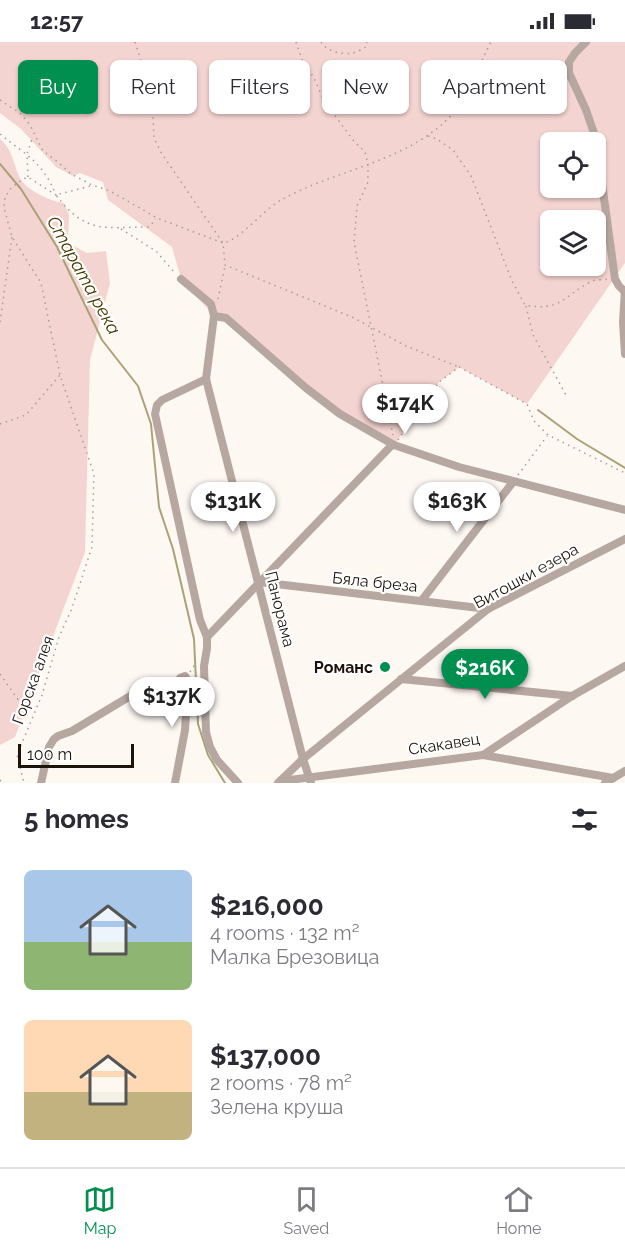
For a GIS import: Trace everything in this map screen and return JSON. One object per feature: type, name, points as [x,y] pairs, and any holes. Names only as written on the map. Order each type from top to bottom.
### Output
[{"type":"street","points":[[586,42],[569,62],[568,73],[586,110],[596,139],[615,279],[618,286],[625,290],[623,321],[625,354]]},
{"type":"street","points":[[181,279],[210,304],[214,316],[226,318],[306,388],[340,414],[394,445],[459,467],[625,510]]},
{"type":"street","name":"Панорама","points":[[214,316],[206,379],[310,780]]},
{"type":"street","points":[[206,379],[162,400],[157,405],[155,414],[200,620],[207,637],[204,659],[206,732],[217,760],[238,783]]},
{"type":"street","points":[[207,637],[394,445]]},
{"type":"street","points":[[422,600],[513,482]]},
{"type":"street","name":"Витошки езера","points":[[279,782],[303,759],[488,609],[625,539]]},
{"type":"street","name":"Бяла бреза","points":[[259,582],[488,609]]},
{"type":"street","name":"Скакавец","points":[[279,782],[310,780],[483,755],[572,696],[625,666]]},
{"type":"street","points":[[42,783],[49,747],[54,739],[81,726],[132,695],[143,692],[167,698],[172,696],[180,678],[187,678],[185,730],[175,783]]},
{"type":"street","points":[[401,679],[572,696]]},
{"type":"street","points":[[483,755],[613,778]]},
{"type":"street","points":[[605,783],[625,771]]},
{"type":"path","points":[[135,42],[152,96],[154,138],[162,154],[223,243],[225,265],[214,316]]},
{"type":"path","points":[[296,42],[303,62],[314,78],[324,101],[353,140],[365,152],[369,164],[368,182],[357,206],[354,242],[373,328],[394,445]]},
{"type":"path","points":[[321,42],[323,46],[333,51],[352,53],[366,47],[367,42]]},
{"type":"path","points":[[0,100],[20,113],[30,125],[43,151],[71,174],[110,191],[157,218],[228,243],[267,208],[281,200],[307,187],[369,164],[427,136],[442,125],[465,96],[491,42]]},
{"type":"path","points":[[0,134],[27,154],[48,175],[56,195],[68,210],[90,224],[104,229],[149,227],[157,218]]},
{"type":"path","points":[[28,177],[27,154],[33,135]]},
{"type":"path","points":[[427,136],[453,150],[471,176],[512,281],[525,305],[532,334],[566,395]]},
{"type":"path","points":[[28,177],[56,195],[92,185]]},
{"type":"path","points":[[0,322],[12,237],[4,208],[5,197],[11,188],[28,177]]},
{"type":"path","points":[[120,229],[156,251],[181,279]]},
{"type":"path","name":"Горска алея","points":[[12,237],[40,283],[60,375],[94,474],[92,547],[72,608],[59,637],[42,695],[17,754],[24,783]]},
{"type":"path","points":[[225,265],[323,305],[406,346],[459,367],[527,404],[534,421],[548,435],[625,473]]},
{"type":"path","points":[[525,305],[538,308],[549,307],[572,296],[591,280],[615,279]]},
{"type":"path","points":[[394,445],[439,382],[459,367]]},
{"type":"path","points":[[0,424],[26,415],[60,375]]},
{"type":"path","points":[[513,482],[548,435]]},
{"type":"path","points":[[187,678],[193,666],[199,660],[204,659]]},
{"type":"path","points":[[0,675],[32,718]]},
{"type":"shaded area","points":[[0,42],[625,42],[625,263],[527,404],[459,367],[439,382],[394,445],[340,414],[226,319],[214,316],[181,279],[172,247],[108,200],[103,182],[80,173],[73,176],[56,167],[21,129],[0,113]]},
{"type":"shaded area","points":[[0,139],[11,153],[19,176],[25,185],[53,201],[64,203],[69,215],[68,243],[87,253],[106,251],[110,283],[90,360],[85,552],[15,737],[0,745]]},
{"type":"waterway","name":"Старата река","points":[[0,164],[21,189],[57,247],[102,340],[138,386],[151,424],[159,507],[173,549],[194,639],[198,724],[208,755],[225,783]]},
{"type":"waterway","points":[[538,410],[577,439],[625,468]]},
{"type":"place","name":"Романс","points":[[385,667]]}]
